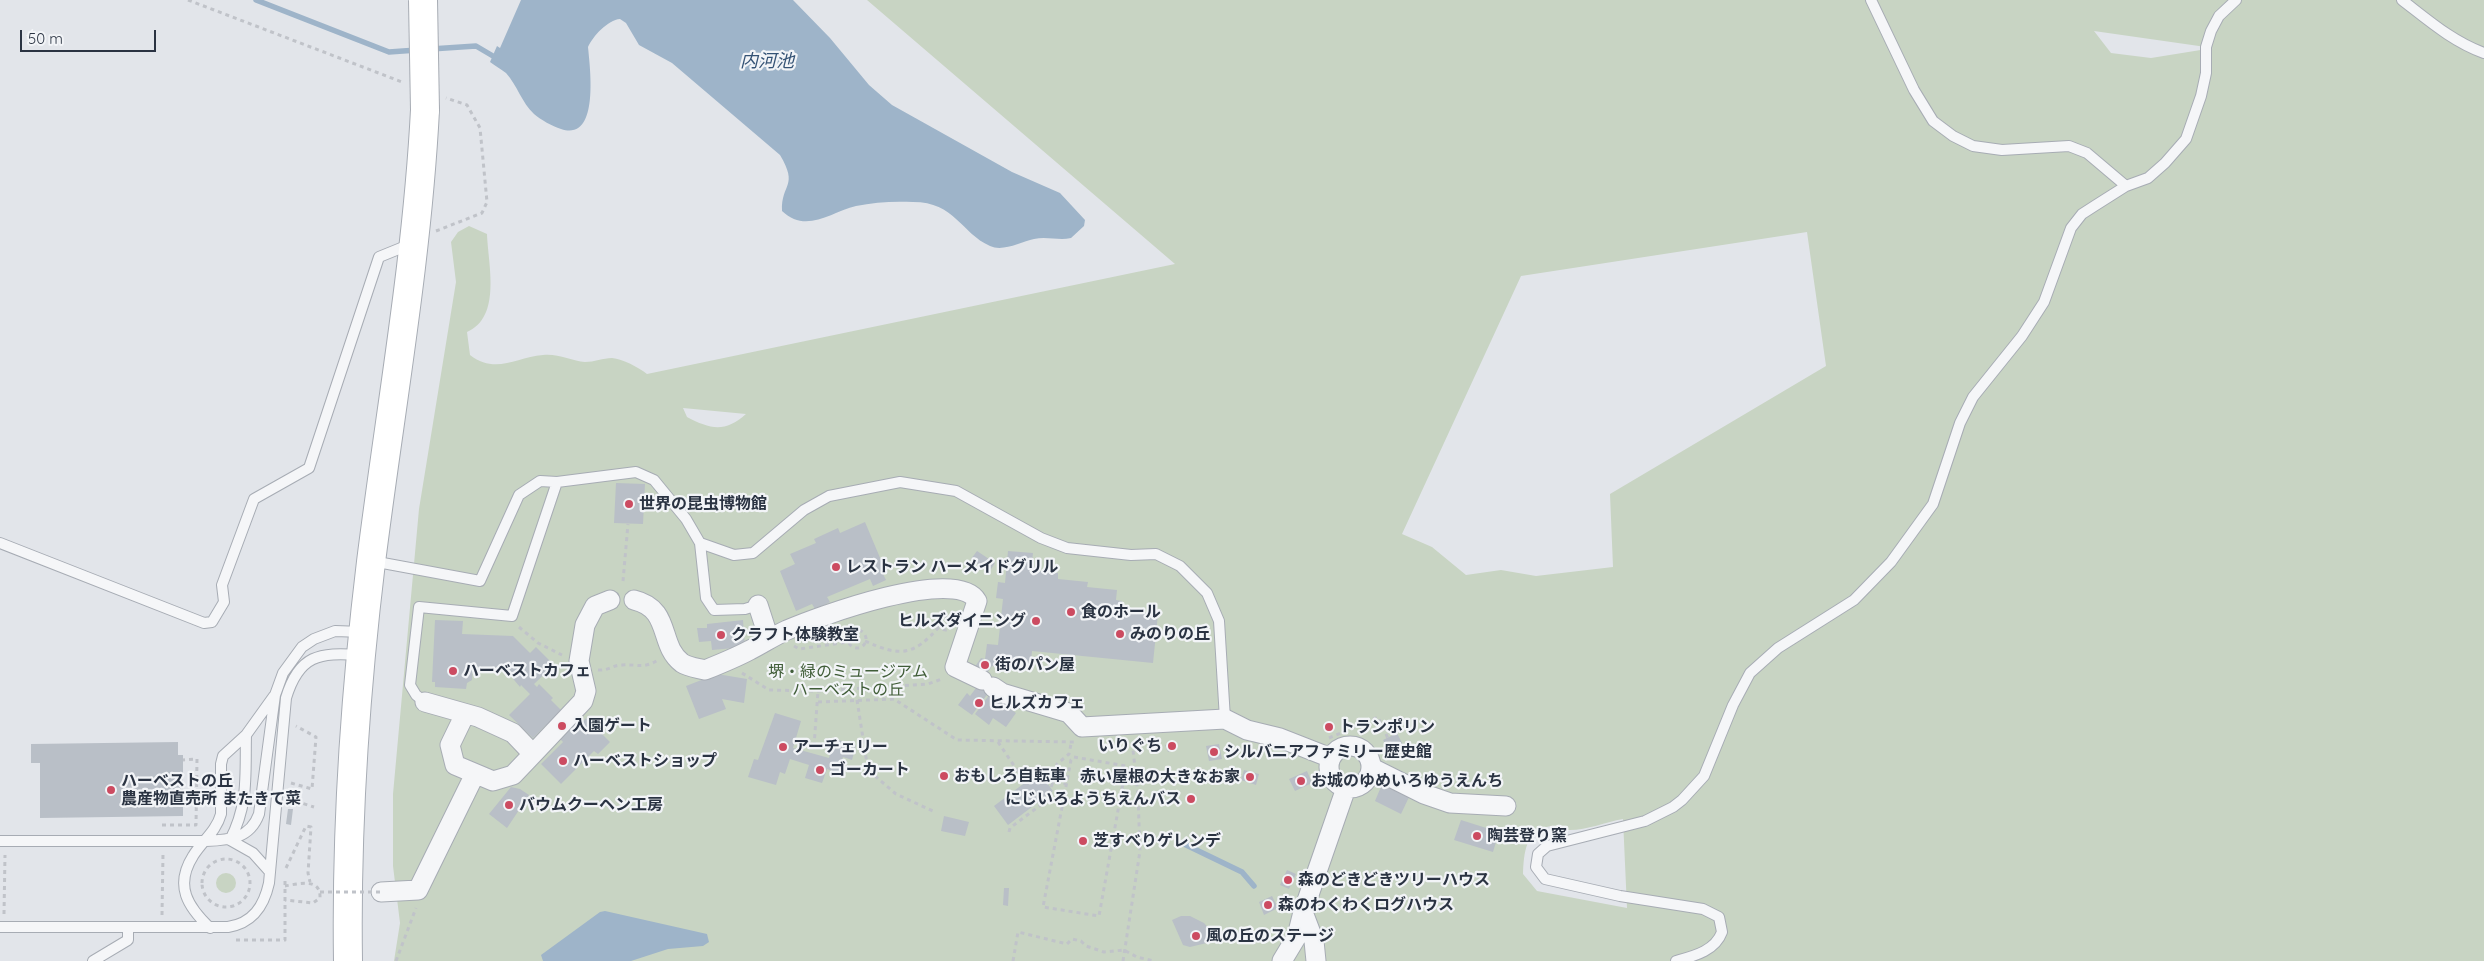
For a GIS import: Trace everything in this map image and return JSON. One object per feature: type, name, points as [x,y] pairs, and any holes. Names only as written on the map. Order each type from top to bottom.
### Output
[{"type":"street","points":[[348,961],[352,751],[362,643],[416,242],[432,103],[423,0]]},
{"type":"street","points":[[634,600],[642,602],[656,612],[673,650],[681,662],[705,670],[787,630],[893,595],[933,587],[954,588],[975,597],[977,601],[955,667],[1002,693],[1068,713],[1082,727],[1225,719],[1247,730],[1280,738],[1331,758]]},
{"type":"street","points":[[465,714],[450,745],[455,764],[492,781],[513,775],[583,700],[586,691],[580,665],[581,642],[590,613],[596,606],[610,600]]},
{"type":"street","points":[[758,605],[769,640]]},
{"type":"street","points":[[425,702],[478,717],[513,733],[533,754]]},
{"type":"street","points":[[1356,746],[1368,754],[1372,768],[1370,776],[1360,786],[1346,788],[1335,782],[1331,776],[1329,770],[1331,758],[1342,747],[1356,746]]},
{"type":"street","points":[[1372,768],[1450,803],[1506,806]]},
{"type":"street","points":[[381,892],[418,890],[475,774]]},
{"type":"street","points":[[1282,961],[1297,936],[1302,912],[1346,788]]},
{"type":"street","points":[[1302,912],[1314,941],[1316,961]]},
{"type":"lane","points":[[1871,0],[1914,90],[1933,121],[1953,136],[1973,146],[2002,150],[2069,146],[2087,153],[2126,186]]},
{"type":"lane","points":[[1676,961],[1704,952],[1716,942],[1722,932],[1719,917],[1703,909],[1635,899],[1545,880],[1536,867],[1538,854],[1547,846],[1645,821],[1673,807],[1704,776],[1733,705],[1750,673],[1778,648],[1854,600],[1891,562],[1928,513],[1941,485],[1963,416],[1973,397],[2022,336],[2044,302],[2071,228],[2082,214],[2126,186],[2148,178],[2165,163],[2186,139],[2201,96],[2206,72],[2206,47],[2211,31],[2219,16],[2236,0]]},
{"type":"lane","points":[[2402,0],[2433,25],[2459,41],[2484,52]]},
{"type":"lane","points":[[0,543],[204,623],[212,622],[224,602],[222,585],[254,499],[308,468],[379,257],[416,242]]},
{"type":"lane","points":[[372,561],[480,581],[519,495],[540,481],[557,482],[636,472],[654,480],[686,519],[700,543],[706,598],[714,610],[745,609],[758,605]]},
{"type":"lane","points":[[425,702],[416,695],[410,685],[419,607],[512,616],[557,482]]},
{"type":"lane","points":[[700,543],[734,555],[753,553],[804,510],[829,496],[900,482],[956,491],[1041,538],[1067,548],[1131,555],[1156,554],[1180,566],[1207,593],[1219,621],[1225,719]]},
{"type":"lane","points":[[0,841],[230,840],[247,833],[255,824],[258,814],[275,695],[283,673],[293,658],[314,639],[335,631],[362,643]]},
{"type":"lane","points":[[0,927],[210,928],[242,925],[252,917],[266,896],[280,780],[286,698],[292,678],[310,660],[323,654],[362,643]]},
{"type":"lane","points":[[210,928],[196,914],[187,901],[184,883],[186,871],[193,856],[216,829],[221,814],[221,764],[223,756],[246,735],[275,695]]},
{"type":"lane","points":[[230,840],[241,820],[244,803],[246,735]]},
{"type":"lane","points":[[230,840],[253,853],[270,872]]},
{"type":"lane","points":[[93,961],[121,946],[128,940],[128,928]]},
{"type":"path","points":[[188,0],[407,84]]},
{"type":"path","points":[[416,242],[430,233],[482,213],[487,202],[480,128],[467,105],[432,103]]},
{"type":"path","points":[[622,581],[628,524]]},
{"type":"path","points":[[512,616],[519,627],[551,651],[580,665],[608,671],[619,664],[648,666],[673,650]]},
{"type":"path","points":[[865,641],[891,651],[910,651],[920,647],[939,627],[942,618],[946,616],[952,619],[953,623],[950,629],[939,627]]},
{"type":"path","points":[[787,630],[793,645],[799,649],[848,642]]},
{"type":"path","points":[[858,630],[863,633],[865,641],[863,646],[852,647],[848,642],[850,634],[858,630]]},
{"type":"path","points":[[724,662],[769,690],[818,691],[928,684],[943,678],[955,667]]},
{"type":"path","points":[[814,746],[818,691]]},
{"type":"path","points":[[818,702],[894,698],[957,740],[1071,744],[1079,739],[1082,727]]},
{"type":"path","points":[[857,700],[868,770],[896,794],[935,812]]},
{"type":"path","points":[[1305,748],[1378,717],[1399,759],[1395,779]]},
{"type":"path","points":[[280,780],[312,789],[316,737],[285,720]]},
{"type":"path","points":[[1123,961],[1140,851],[1138,795],[1130,724]]},
{"type":"path","points":[[998,741],[1019,773],[1066,784]]},
{"type":"path","points":[[1009,832],[1010,828],[1046,801],[1058,764],[1069,754],[1071,744]]},
{"type":"path","points":[[1074,757],[1126,766],[1099,916],[1043,907],[1066,784],[1071,760],[1074,757]]},
{"type":"path","points":[[153,825],[196,825],[196,759],[182,760]]},
{"type":"path","points":[[291,810],[292,800],[314,807]]},
{"type":"path","points":[[285,869],[306,826],[310,827],[308,873],[310,882]]},
{"type":"path","points":[[228,940],[285,940],[285,869],[287,849]]},
{"type":"path","points":[[162,852],[162,918]]},
{"type":"path","points":[[4,917],[5,853]]},
{"type":"path","points":[[230,859],[244,866],[248,873],[250,888],[247,896],[237,905],[223,907],[216,905],[206,896],[202,881],[204,873],[215,862],[230,859]]},
{"type":"path","points":[[285,886],[310,882],[318,887],[320,892],[320,898],[313,903],[285,900]]},
{"type":"path","points":[[396,961],[418,903],[418,890]]},
{"type":"path","points":[[320,892],[381,892]]},
{"type":"path","points":[[1013,961],[1018,932],[1067,944],[1072,939],[1081,940],[1086,946],[1104,952],[1124,950],[1137,957],[1154,961]]},
{"type":"green space","name":"堺・緑のミュージアム ハーベストの丘","points":[[867,0],[2484,0],[2484,961],[394,961],[400,923],[393,866],[393,794],[419,509],[456,282],[451,242],[458,232],[469,226],[487,234],[490,274],[489,302],[485,315],[478,325],[467,332],[470,355],[479,361],[489,364],[506,363],[533,356],[548,355],[585,362],[612,358],[630,364],[647,374],[1175,264]],"holes":[[[2094,31],[2213,48],[2151,58],[2111,53]],[[1807,232],[1826,366],[1610,494],[1613,567],[1536,576],[1501,570],[1466,575],[1432,547],[1402,534],[1521,276]],[[683,408],[746,414],[731,424],[717,427],[703,424],[687,417]],[[1623,819],[1627,908],[1537,891],[1523,874],[1525,851],[1531,837],[1536,832],[1551,826],[1568,830]]]},
{"type":"green space","points":[[226,873],[233,876],[236,883],[233,890],[226,893],[219,890],[216,883],[219,876]]},
{"type":"water","name":"内河池","points":[[521,0],[793,0],[830,38],[869,85],[892,105],[1012,172],[1060,193],[1085,220],[1084,226],[1071,238],[1039,238],[1012,246],[995,248],[972,234],[948,212],[927,203],[877,203],[856,206],[809,221],[791,218],[782,211],[782,202],[789,179],[786,165],[780,155],[672,63],[639,45],[626,23],[620,19],[611,22],[601,29],[588,47],[591,86],[590,101],[582,125],[573,130],[558,128],[543,121],[534,114],[526,105],[506,73],[490,62],[497,46],[500,48]]},
{"type":"water","points":[[605,911],[707,934],[709,942],[703,946],[668,949],[631,961],[543,961],[541,955],[600,912]]},
{"type":"building","name":"世界の昆虫博物館","points":[[616,483],[645,484],[643,524],[614,523]]},
{"type":"building","name":"レストラン ハーメイドグリル","points":[[865,522],[886,572],[883,574],[886,580],[873,586],[870,579],[827,597],[830,602],[822,606],[815,609],[812,604],[796,611],[780,571],[795,564],[790,554],[816,543],[814,539],[838,528],[840,533]]},
{"type":"building","points":[[977,551],[995,563],[989,572],[971,559]]},
{"type":"building","name":"食のホール","points":[[1008,551],[1033,553],[1031,570],[1058,573],[1058,579],[1088,582],[1087,587],[1117,590],[1116,600],[1122,601],[1121,610],[1158,614],[1153,663],[1032,651],[1030,671],[992,666],[987,673],[997,681],[972,715],[958,705],[967,693],[970,696],[985,676],[974,668],[981,658],[985,659],[987,644],[998,645],[1003,599],[996,598],[998,582],[1005,583]]},
{"type":"building","points":[[435,620],[463,621],[462,634],[513,636],[530,653],[536,647],[554,665],[534,684],[537,687],[539,684],[553,698],[551,700],[578,727],[586,718],[610,742],[598,754],[594,751],[561,784],[541,764],[563,742],[546,725],[533,738],[509,715],[530,694],[521,685],[520,687],[504,668],[473,667],[472,680],[467,683],[466,689],[435,687],[435,682],[432,682]]},
{"type":"building","name":"クラフト体験教室","points":[[743,620],[745,647],[712,650],[711,641],[699,642],[697,628],[707,628],[707,624]]},
{"type":"building","points":[[717,674],[747,679],[744,703],[722,699],[726,709],[699,719],[686,686]]},
{"type":"building","points":[[990,694],[1016,713],[1006,727],[993,718],[989,725],[975,714]]},
{"type":"building","points":[[775,713],[801,721],[793,748],[829,758],[830,754],[828,753],[832,738],[856,745],[852,760],[843,757],[838,773],[827,769],[822,783],[805,778],[809,765],[790,759],[785,774],[780,772],[776,785],[748,777],[754,759],[758,760]]},
{"type":"building","points":[[1397,733],[1404,747],[1391,754],[1383,740]]},
{"type":"building","name":"いりぐち","points":[[1175,741],[1178,748],[1168,752],[1165,745]]},
{"type":"building","name":"ハーベストの丘 農産物直売所 またきて菜","points":[[178,742],[178,755],[183,755],[183,816],[40,818],[40,763],[31,763],[31,744]]},
{"type":"building","name":"シルバニアファミリー歴史館","points":[[1219,744],[1222,759],[1209,761],[1206,746]]},
{"type":"building","name":"赤い屋根の大きなお家","points":[[1244,770],[1259,774],[1256,785],[1241,780]]},
{"type":"building","name":"お城のゆめいろゆうえんち","points":[[1307,771],[1312,783],[1295,791],[1289,779]]},
{"type":"building","points":[[1039,772],[1053,791],[1008,825],[994,806]]},
{"type":"building","points":[[1383,782],[1410,795],[1401,814],[1375,801]]},
{"type":"building","points":[[511,787],[520,789],[529,795],[507,828],[489,814]]},
{"type":"building","points":[[288,809],[293,809],[291,825],[286,824]]},
{"type":"building","points":[[944,816],[969,822],[965,836],[941,831]]},
{"type":"building","name":"陶芸登り窯","points":[[1461,820],[1499,832],[1493,852],[1454,840]]},
{"type":"building","name":"森のどきどきツリーハウス","points":[[1287,870],[1296,874],[1289,889],[1280,885]]},
{"type":"building","points":[[1004,888],[1009,888],[1008,906],[1003,905]]},
{"type":"building","name":"森のわくわくログハウス","points":[[1272,896],[1278,908],[1264,915],[1259,902]]},
{"type":"building","name":"風の丘のステージ","points":[[1181,916],[1190,916],[1204,923],[1211,931],[1215,941],[1190,947],[1183,945],[1172,920]]},
{"type":"waterway","points":[[256,0],[389,52],[417,50]]},
{"type":"waterway","points":[[431,49],[476,46],[498,59]]},
{"type":"waterway","points":[[1184,844],[1242,872],[1254,886]]},
{"type":"place","name":"世界の昆虫博物館","points":[[629,504]]},
{"type":"place","name":"レストラン ハーメイドグリル","points":[[836,567]]},
{"type":"place","name":"食のホール","points":[[1071,612]]},
{"type":"place","name":"ヒルズダイニング","points":[[1036,621]]},
{"type":"place","name":"みのりの丘","points":[[1120,634]]},
{"type":"place","name":"クラフト体験教室","points":[[721,635]]},
{"type":"place","name":"街のパン屋","points":[[985,665]]},
{"type":"place","name":"ハーベストカフェ","points":[[453,671]]},
{"type":"place","name":"ヒルズカフェ","points":[[979,703]]},
{"type":"place","name":"入園ゲート","points":[[562,726]]},
{"type":"place","name":"トランポリン","points":[[1329,727]]},
{"type":"place","name":"いりぐち","points":[[1172,746]]},
{"type":"place","name":"アーチェリー","points":[[783,747]]},
{"type":"place","name":"シルバニアファミリー歴史館","points":[[1214,752]]},
{"type":"place","name":"ハーベストショップ","points":[[563,761]]},
{"type":"place","name":"ゴーカート","points":[[820,770]]},
{"type":"place","name":"おもしろ自転車","points":[[944,776]]},
{"type":"place","name":"赤い屋根の大きなお家","points":[[1250,777]]},
{"type":"place","name":"お城のゆめいろゆうえんち","points":[[1301,781]]},
{"type":"place","name":"ハーベストの丘 農産物直売所 またきて菜","points":[[111,790]]},
{"type":"place","name":"にじいろようちえんバス","points":[[1191,799]]},
{"type":"place","name":"バウムクーヘン工房","points":[[509,805]]},
{"type":"place","name":"陶芸登り窯","points":[[1477,836]]},
{"type":"place","name":"芝すべりゲレンデ","points":[[1083,841]]},
{"type":"place","name":"森のどきどきツリーハウス","points":[[1288,880]]},
{"type":"place","name":"森のわくわくログハウス","points":[[1268,905]]},
{"type":"place","name":"風の丘のステージ","points":[[1196,936]]}]
